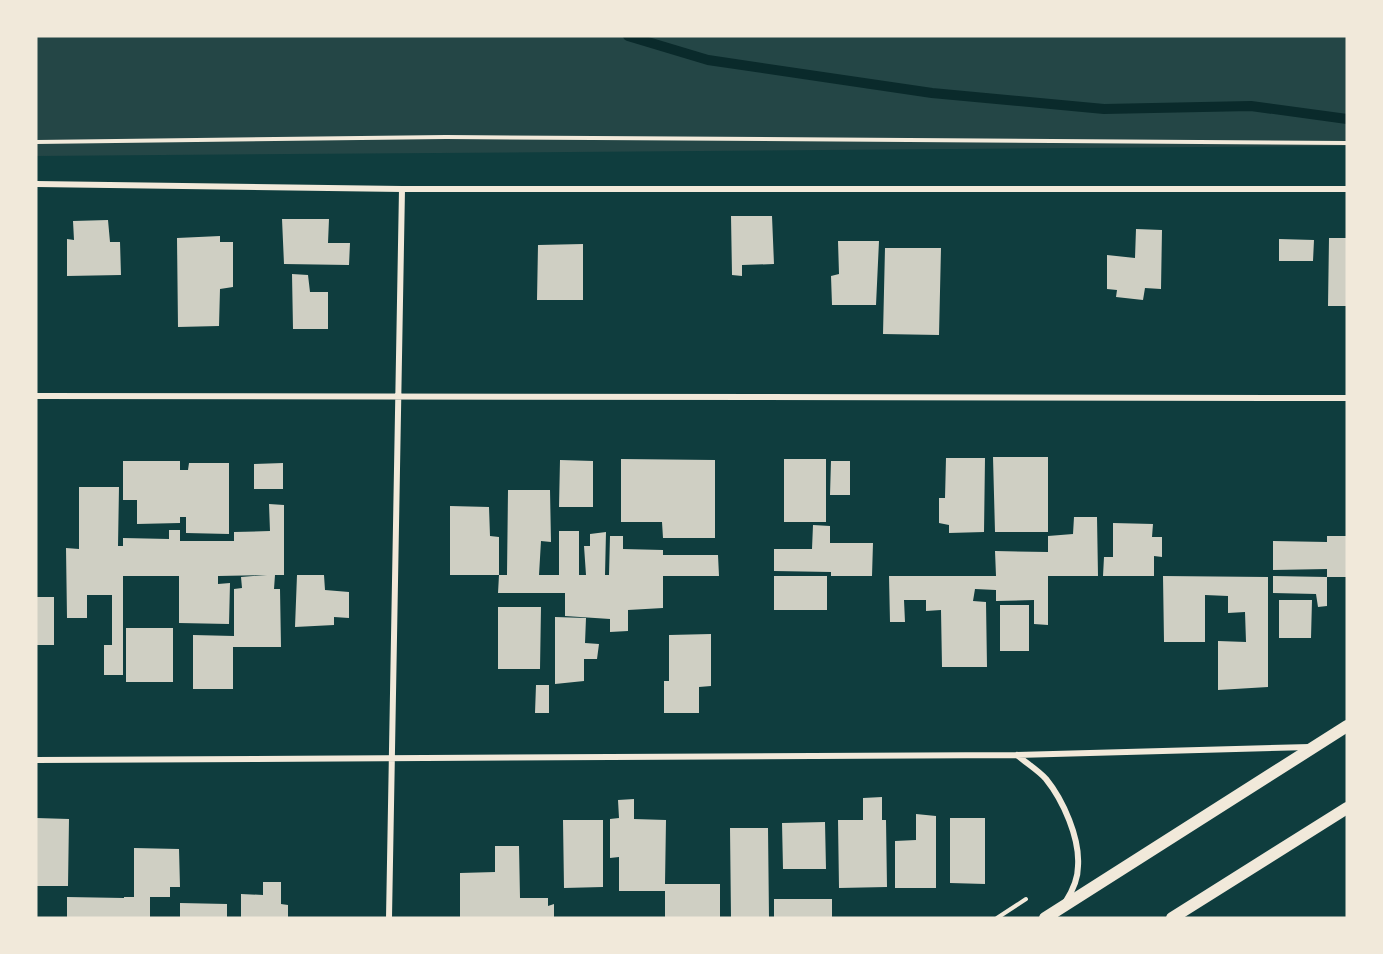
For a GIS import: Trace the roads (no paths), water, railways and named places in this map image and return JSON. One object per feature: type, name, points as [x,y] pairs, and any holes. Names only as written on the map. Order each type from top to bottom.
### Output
[{"type":"main road","points":[[1046,918],[1347,726]]},
{"type":"main road","points":[[1172,918],[1347,808]]},
{"type":"street","points":[[36,184],[402,189],[1347,189]]},
{"type":"street","points":[[388,918],[402,189]]},
{"type":"street","points":[[36,396],[1347,398]]},
{"type":"street","points":[[36,760],[1017,755],[1313,747]]},
{"type":"street","points":[[1017,755],[1044,778],[1063,803],[1073,833],[1078,865],[1074,887],[1064,906]]},
{"type":"waterway","points":[[628,36],[708,60],[932,93],[1104,109],[1251,106],[1347,119]]}]
